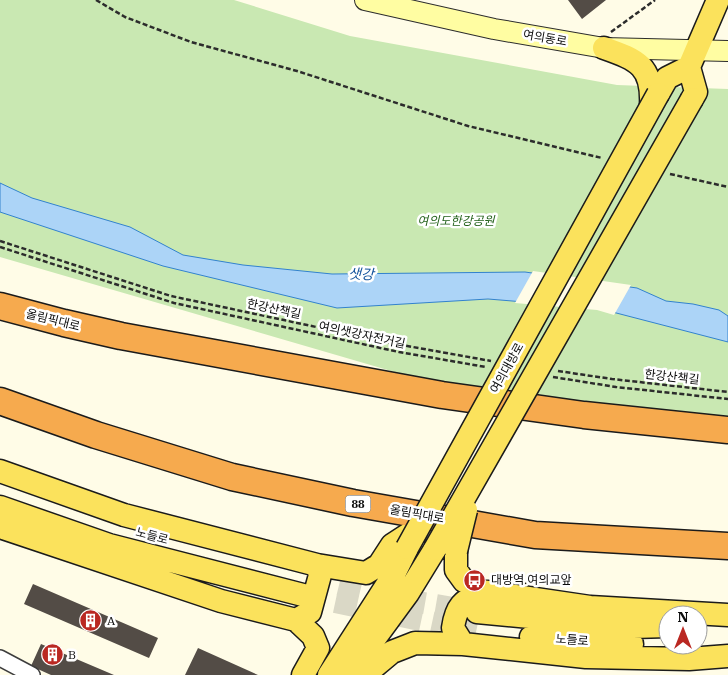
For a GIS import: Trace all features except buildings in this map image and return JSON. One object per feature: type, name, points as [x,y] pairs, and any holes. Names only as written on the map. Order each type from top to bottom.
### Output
[{"type":"highway","name":"올림픽대로","points":[[0,306],[121,336],[442,394],[584,415],[728,430]]},
{"type":"highway","name":"올림픽대로","points":[[0,401],[96,435],[232,477],[353,503],[535,535],[728,546]]},
{"type":"main road","name":"여의동로","points":[[365,0],[494,29],[606,41],[692,58],[728,51]]},
{"type":"main road","points":[[360,674],[398,608],[446,550],[474,483],[696,92],[692,58],[712,4]]},
{"type":"main road","points":[[606,41],[642,66],[654,97]]},
{"type":"main road","name":"여의대방로","points":[[330,675],[394,574],[400,546],[419,526],[654,97],[667,78],[692,58]]},
{"type":"main road","points":[[0,471],[309,579],[366,573],[379,565],[400,546]]},
{"type":"main road","name":"노들로","points":[[0,485],[116,527],[309,579]]},
{"type":"main road","name":"노들로","points":[[0,507],[109,545],[309,579]]},
{"type":"main road","points":[[0,526],[221,601],[296,620],[313,636],[318,648],[303,675]]},
{"type":"main road","points":[[446,550],[464,581],[474,620]]},
{"type":"main road","points":[[309,675],[394,574]]},
{"type":"main road","points":[[296,620],[310,612],[320,575],[309,579]]},
{"type":"main road","points":[[360,674],[392,652],[474,620],[590,607],[728,615]]},
{"type":"main road","points":[[474,620],[586,657],[689,659],[728,656]]},
{"type":"main road","name":"노들로","points":[[474,620],[632,627],[658,626]]},
{"type":"main road","name":"노들로","points":[[474,620],[646,645],[658,645]]},
{"type":"main road","points":[[708,626],[728,625]]},
{"type":"main road","points":[[708,644],[728,644]]},
{"type":"street","points":[[0,658],[32,675]]},
{"type":"path","points":[[96,0],[125,17],[191,42],[306,74],[468,126],[606,160]]},
{"type":"path","points":[[606,41],[655,0]]},
{"type":"path","points":[[662,172],[728,187]]},
{"type":"path","name":"한강산책길","points":[[0,241],[171,296],[396,344],[500,362]]},
{"type":"path","name":"여의샛강자전거길","points":[[0,247],[174,304],[400,352],[493,368]]},
{"type":"path","name":"한강산책길","points":[[556,371],[728,392]]},
{"type":"path","points":[[550,377],[616,387],[728,399]]},
{"type":"green space","name":"여의도한강공원","points":[[0,0],[234,0],[350,36],[617,85],[728,89],[728,423],[422,380],[0,257]]},
{"type":"water","name":"샛강","points":[[0,183],[32,198],[130,227],[183,255],[243,265],[332,274],[525,272],[637,288],[666,301],[693,304],[719,310],[728,316],[728,342],[597,308],[488,299],[337,308],[163,266],[0,212]]},
{"type":"pier","points":[[533,271],[631,285],[614,315],[597,310],[515,303]]},
{"type":"tunnel","points":[[307,577],[389,597],[476,612]]},
{"type":"tunnel","points":[[303,595],[476,632]]},
{"type":"place","name":"대방역.여의교앞","points":[[475,580]]},
{"type":"place","name":"A","points":[[91,621]]},
{"type":"place","name":"B","points":[[52,655]]}]
